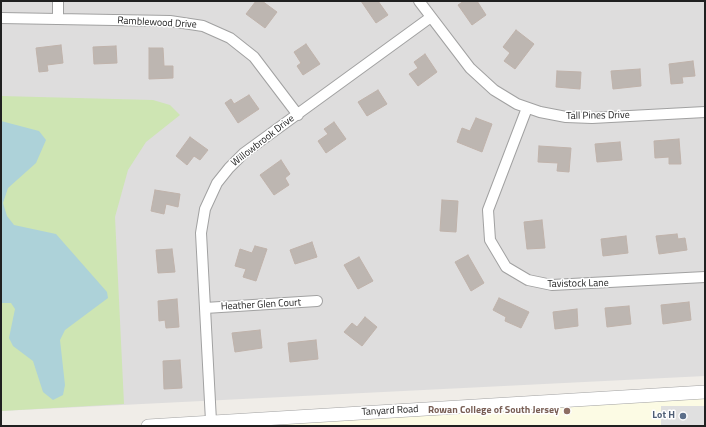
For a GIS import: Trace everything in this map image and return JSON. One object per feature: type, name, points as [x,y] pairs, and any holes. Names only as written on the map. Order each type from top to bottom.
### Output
[{"type":"street","points":[[58,1],[58,19]]},
{"type":"street","name":"Tall Pines Drive","points":[[419,1],[460,55],[482,80],[507,98],[527,108],[553,115],[579,118],[705,112]]},
{"type":"street","name":"Willowbrook Drive","points":[[211,421],[201,233],[204,213],[212,193],[222,176],[236,161],[431,17]]},
{"type":"street","name":"Ramblewood Drive","points":[[1,18],[176,22],[192,23],[209,28],[230,38],[254,57],[298,115]]},
{"type":"street","name":"Tavistock Lane","points":[[527,108],[488,210],[490,240],[506,267],[528,280],[552,285],[705,277]]},
{"type":"street","name":"Heather Glen Court","points":[[205,308],[317,302]]},
{"type":"street","name":"Tanyard Road","points":[[148,426],[705,392]]},
{"type":"shaded area","points":[[1,1],[705,1],[705,376],[1,411]]},
{"type":"shaded area","name":"Rowan College of South Jersey","points":[[705,395],[705,426],[153,426]]},
{"type":"shaded area","name":"Lot H","points":[[661,406],[705,406],[705,426],[661,426]]},
{"type":"green space","points":[[1,96],[153,100],[170,105],[180,115],[146,142],[128,170],[115,217],[124,404],[1,411]]},
{"type":"water","points":[[1,121],[39,131],[46,140],[36,163],[8,188],[3,203],[7,216],[14,225],[56,234],[107,292],[108,298],[65,330],[60,340],[65,385],[63,395],[53,400],[43,392],[33,361],[13,346],[9,338],[15,309],[11,303],[1,303]]},
{"type":"building","points":[[256,1],[262,1],[277,12],[265,28],[246,14]]},
{"type":"building","points":[[361,1],[378,1],[388,15],[376,23]]},
{"type":"building","points":[[464,1],[477,1],[486,15],[472,25],[458,5]]},
{"type":"building","points":[[516,30],[534,44],[515,69],[504,61],[510,53],[503,47]]},
{"type":"building","points":[[306,44],[320,64],[303,75],[297,66],[301,63],[294,52]]},
{"type":"building","points":[[61,45],[63,63],[47,65],[48,71],[39,72],[36,48]]},
{"type":"building","points":[[116,46],[117,63],[94,64],[93,47]]},
{"type":"building","points":[[149,48],[163,48],[164,66],[173,66],[173,78],[149,79]]},
{"type":"building","points":[[425,54],[437,72],[418,86],[409,74],[418,68],[414,62]]},
{"type":"building","points":[[693,61],[695,76],[682,77],[683,83],[671,84],[669,64]]},
{"type":"building","points":[[640,69],[641,86],[613,89],[611,71]]},
{"type":"building","points":[[557,71],[581,72],[580,89],[556,87]]},
{"type":"building","points":[[378,90],[387,104],[367,116],[358,102]]},
{"type":"building","points":[[249,95],[259,109],[238,123],[225,103],[231,99],[234,104]]},
{"type":"building","points":[[476,118],[492,124],[482,152],[457,142],[462,128],[470,131]]},
{"type":"building","points":[[334,122],[346,139],[326,153],[318,141],[328,134],[324,129]]},
{"type":"building","points":[[190,137],[208,150],[200,160],[194,156],[187,165],[176,156]]},
{"type":"building","points":[[679,139],[681,164],[669,164],[669,157],[655,158],[654,141]]},
{"type":"building","points":[[620,142],[622,160],[597,162],[595,144]]},
{"type":"building","points":[[539,146],[571,148],[569,172],[557,171],[558,163],[538,162]]},
{"type":"building","points":[[281,160],[290,174],[285,178],[289,185],[274,195],[260,175]]},
{"type":"building","points":[[155,190],[180,194],[178,207],[166,204],[164,214],[151,211]]},
{"type":"building","points":[[442,200],[458,201],[456,232],[440,231]]},
{"type":"building","points":[[542,220],[545,248],[527,249],[524,222]]},
{"type":"building","points":[[677,234],[678,239],[685,238],[687,250],[659,254],[656,236]]},
{"type":"building","points":[[626,236],[628,253],[603,256],[601,239]]},
{"type":"building","points":[[312,242],[317,257],[295,264],[290,250]]},
{"type":"building","points":[[255,246],[267,249],[256,281],[243,277],[246,269],[235,266],[240,249],[252,253]]},
{"type":"building","points":[[172,249],[175,272],[158,273],[156,250]]},
{"type":"building","points":[[468,255],[484,283],[471,291],[455,262]]},
{"type":"building","points":[[359,257],[373,281],[358,289],[344,265]]},
{"type":"building","points":[[499,298],[529,312],[521,328],[505,321],[506,317],[493,310]]},
{"type":"building","points":[[177,299],[179,327],[166,328],[165,320],[159,321],[158,301]]},
{"type":"building","points":[[689,302],[691,320],[663,324],[661,305]]},
{"type":"building","points":[[629,306],[631,324],[607,327],[605,308]]},
{"type":"building","points":[[577,309],[578,326],[555,329],[553,312]]},
{"type":"building","points":[[365,317],[377,327],[362,346],[344,332],[352,323],[357,327]]},
{"type":"building","points":[[260,330],[262,348],[235,352],[232,333]]},
{"type":"building","points":[[316,340],[318,359],[290,362],[288,343]]},
{"type":"building","points":[[180,360],[182,388],[164,389],[163,361]]},
{"type":"place","name":"Rowan College of South Jersey","points":[[567,411]]},
{"type":"place","name":"Lot H","points":[[683,416]]}]
